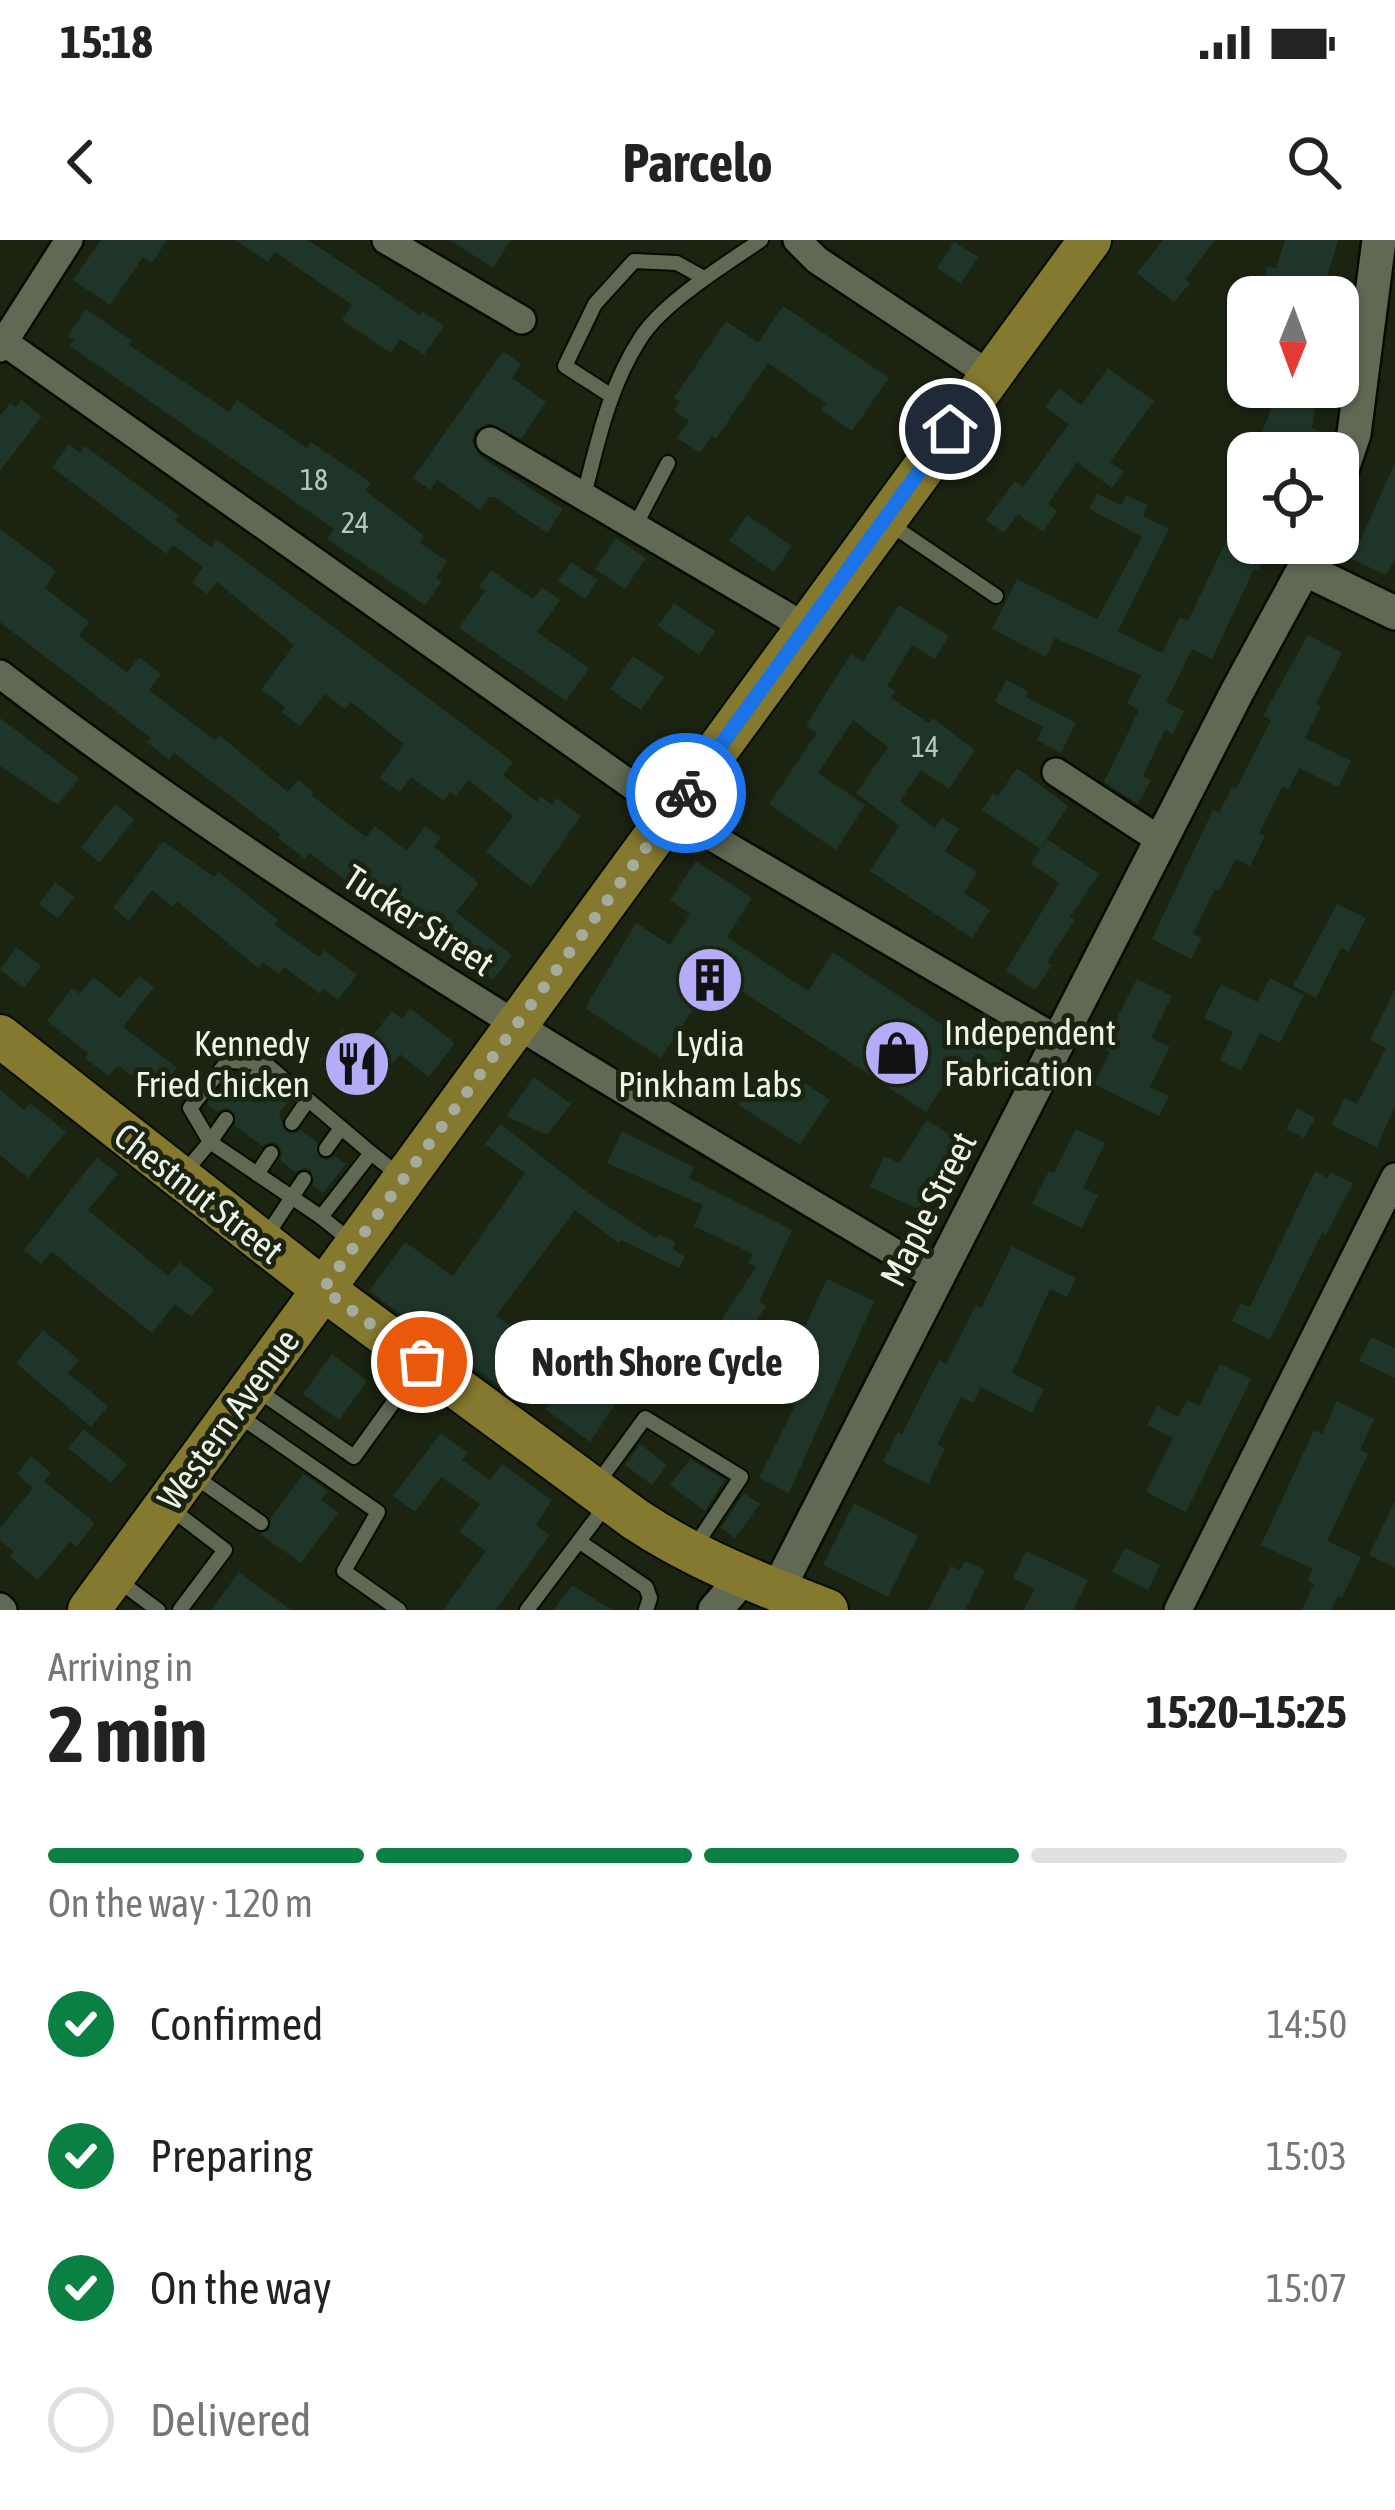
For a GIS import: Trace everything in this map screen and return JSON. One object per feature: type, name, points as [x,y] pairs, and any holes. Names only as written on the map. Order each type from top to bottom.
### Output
[{"type":"main road","name":"Western Avenue","points":[[101,1593],[355,1244],[387,1165],[518,1027],[1090,240]]},
{"type":"main road","name":"Chestnut Street","points":[[0,1036],[323,1289],[602,1494],[745,1593],[826,1610]]},
{"type":"street","points":[[69,240],[2,345],[671,813],[1058,1040]]},
{"type":"street","points":[[797,240],[817,260],[990,375]]},
{"type":"street","points":[[1354,432],[1378,240]]},
{"type":"street","points":[[400,243],[522,320]]},
{"type":"street","points":[[490,441],[807,628]]},
{"type":"street","name":"Maple Street","points":[[745,1593],[937,1278],[1305,564]]},
{"type":"street","points":[[1321,564],[1395,613]]},
{"type":"street","name":"Tucker Street","points":[[0,674],[124,769],[518,1027],[937,1278]]},
{"type":"street","points":[[1056,772],[1160,840]]},
{"type":"street","points":[[1178,1610],[1395,1177]]},
{"type":"lane","points":[[584,496],[610,395],[642,335],[704,278],[761,240]]},
{"type":"lane","points":[[610,395],[565,366],[595,304],[634,261],[676,263],[704,278]]},
{"type":"lane","points":[[634,526],[668,463]]},
{"type":"lane","points":[[886,521],[996,596]]},
{"type":"lane","points":[[321,1217],[387,1165],[265,1063],[228,1060],[190,1108],[210,1142],[355,1244]]},
{"type":"lane","points":[[248,1088],[265,1063]]},
{"type":"lane","points":[[292,1123],[308,1100]]},
{"type":"lane","points":[[180,1177],[226,1119]]},
{"type":"lane","points":[[326,1149],[341,1128]]},
{"type":"lane","points":[[257,1174],[271,1154]]},
{"type":"lane","points":[[262,1242],[304,1179]]},
{"type":"lane","points":[[243,1400],[354,1456],[422,1362]]},
{"type":"lane","points":[[243,1400],[378,1512],[344,1571],[399,1610]]},
{"type":"lane","points":[[527,1610],[580,1542],[645,1418],[741,1477],[705,1536],[689,1552]]},
{"type":"lane","points":[[178,1489],[261,1523]]},
{"type":"lane","points":[[178,1489],[225,1550],[180,1610]]},
{"type":"lane","points":[[580,1542],[646,1587],[647,1609]]},
{"type":"lane","points":[[101,1593],[158,1610]]},
{"type":"building","points":[[101,240],[167,240],[152,263],[143,257],[110,305],[73,280]]},
{"type":"building","points":[[235,240],[308,240],[444,326],[424,355],[400,339],[391,353],[342,320],[352,305],[275,252],[268,262]]},
{"type":"building","points":[[450,240],[511,240],[493,268]]},
{"type":"building","points":[[1163,240],[1215,240],[1174,302],[1137,273]]},
{"type":"building","points":[[1285,240],[1338,240],[1327,276],[1266,276],[1267,267],[1276,268]]},
{"type":"building","points":[[954,242],[978,257],[961,284],[937,268]]},
{"type":"building","points":[[783,306],[889,378],[852,431],[821,410],[826,403],[768,363],[716,439],[712,436],[700,453],[677,438],[689,421],[674,410],[680,401],[674,398],[726,321],[758,343]]},
{"type":"building","points":[[86,309],[132,341],[129,345],[229,412],[237,400],[307,448],[311,442],[371,483],[365,490],[424,536],[420,543],[447,561],[436,578],[442,581],[425,605],[327,539],[334,529],[70,346],[74,340],[68,336]]},
{"type":"building","points":[[503,351],[521,364],[512,378],[546,402],[521,439],[489,423],[475,431],[472,442],[481,457],[563,509],[547,533],[494,497],[480,510],[437,480],[430,490],[413,478]]},
{"type":"building","points":[[1108,368],[1154,401],[1110,462],[1124,472],[1112,488],[1077,462],[1048,504],[1057,511],[1043,532],[1018,514],[1004,533],[986,520],[1015,481],[1023,487],[1069,424],[1045,407],[1059,388],[1081,405]]},
{"type":"building","points":[[21,400],[42,416],[0,471],[0,416],[10,403],[16,407]]},
{"type":"building","points":[[1272,408],[1315,408],[1312,428],[1321,432],[1262,432]]},
{"type":"building","points":[[69,444],[80,453],[85,446],[178,515],[175,520],[211,547],[217,540],[470,729],[513,762],[503,775],[537,802],[541,796],[552,805],[557,798],[581,816],[531,887],[486,852],[513,816],[468,780],[456,797],[450,792],[444,801],[411,777],[400,792],[380,778],[404,744],[351,702],[345,709],[325,694],[300,726],[281,712],[285,707],[261,690],[294,645],[217,582],[207,594],[192,582],[203,567],[173,545],[166,554],[52,467]]},
{"type":"building","points":[[1395,463],[1395,559],[1386,575],[1359,562],[1359,543]]},
{"type":"building","points":[[1097,494],[1121,505],[1126,495],[1148,505],[1143,516],[1169,529],[1118,631],[1162,653],[1180,617],[1188,621],[1227,539],[1227,564],[1262,564],[1258,571],[1254,569],[1212,659],[1192,649],[1166,702],[1184,711],[1173,734],[1165,730],[1143,776],[1151,780],[1138,804],[1104,782],[1139,710],[1127,703],[1141,675],[1055,638],[1046,657],[992,629],[1017,579],[1097,619],[1142,537],[1089,509]]},
{"type":"building","points":[[747,515],[792,546],[774,572],[729,541]]},
{"type":"building","points":[[0,529],[56,571],[45,588],[89,622],[79,636],[127,673],[139,657],[161,674],[149,690],[215,740],[219,735],[288,792],[298,779],[311,795],[366,837],[375,826],[407,851],[425,826],[441,837],[434,847],[479,883],[456,912],[512,955],[493,980],[430,932],[424,940],[309,853],[305,859],[278,838],[280,834],[174,753],[169,760],[147,742],[151,738],[0,622]]},
{"type":"building","points":[[616,538],[646,558],[625,589],[595,569]]},
{"type":"building","points":[[571,562],[598,580],[585,599],[558,581]]},
{"type":"building","points":[[491,570],[533,599],[542,587],[560,600],[537,632],[589,668],[566,701],[459,628],[485,591],[479,587]]},
{"type":"building","points":[[674,603],[715,631],[699,655],[658,626]]},
{"type":"building","points":[[899,605],[949,636],[935,659],[912,645],[887,686],[895,691],[891,698],[929,723],[933,718],[975,750],[949,789],[921,770],[900,801],[935,828],[942,818],[959,829],[945,851],[977,872],[964,893],[990,910],[972,938],[870,871],[899,826],[856,793],[888,747],[853,720],[818,773],[865,805],[836,850],[769,804],[817,733],[806,726],[834,680],[851,654],[863,662]]},
{"type":"building","points":[[1308,635],[1342,653],[1305,738],[1351,761],[1338,787],[1299,768],[1288,790],[1282,787],[1259,833],[1265,836],[1250,866],[1236,859],[1219,891],[1215,889],[1193,934],[1202,938],[1191,959],[1152,939],[1213,810],[1219,813],[1232,787],[1236,789],[1271,720],[1263,716]]},
{"type":"building","points":[[633,656],[664,677],[641,710],[610,689]]},
{"type":"building","points":[[1006,680],[1028,691],[1026,697],[1076,723],[1061,753],[1037,740],[1043,727],[995,702]]},
{"type":"building","points":[[0,718],[79,778],[58,805],[0,766]]},
{"type":"building","points":[[1017,768],[1068,806],[1040,849],[982,810]]},
{"type":"building","points":[[115,804],[134,819],[100,863],[81,848]]},
{"type":"building","points":[[1047,839],[1099,874],[1070,917],[1075,920],[1035,990],[1006,971],[1059,883],[1031,864]]},
{"type":"building","points":[[163,841],[214,877],[219,872],[278,920],[274,924],[319,957],[324,950],[357,975],[338,1000],[324,989],[320,994],[284,967],[279,974],[263,962],[258,968],[177,901],[173,907],[152,890],[129,921],[113,908]]},
{"type":"building","name":"Lydia Pinkham Labs","points":[[696,861],[752,898],[727,937],[808,991],[833,952],[973,1045],[978,1037],[1007,1056],[990,1082],[959,1062],[926,1112],[731,984],[711,1014],[696,1005],[661,1058],[585,1008],[636,923],[670,945],[690,914],[670,900]]},
{"type":"building","points":[[55,882],[74,897],[58,918],[39,904]]},
{"type":"building","points":[[1337,904],[1366,918],[1349,952],[1341,948],[1316,998],[1293,986]]},
{"type":"building","points":[[16,947],[41,966],[24,988],[0,970]]},
{"type":"building","points":[[139,976],[154,987],[123,1027],[177,1068],[156,1095],[118,1065],[109,1076],[47,1021],[72,988],[80,994],[93,977],[120,998]]},
{"type":"building","points":[[1270,978],[1304,995],[1280,1043],[1260,1033],[1241,1071],[1220,1060],[1233,1032],[1204,1018],[1221,984],[1257,1002]]},
{"type":"building","points":[[1137,979],[1172,996],[1151,1038],[1170,1047],[1150,1087],[1169,1096],[1159,1116],[1094,1084],[1110,1052],[1096,1045],[1110,1017],[1116,1020]]},
{"type":"building","points":[[1395,989],[1395,1106],[1377,1147],[1331,1125],[1345,1098],[1357,1104],[1386,1048],[1370,1040]]},
{"type":"building","points":[[410,1008],[455,1043],[429,1077],[400,1054],[367,1097],[320,1060],[343,1030],[365,1046],[392,1011],[402,1019]]},
{"type":"building","points":[[772,1070],[801,1089],[805,1083],[830,1100],[800,1145],[739,1105],[759,1074],[766,1079]]},
{"type":"building","points":[[231,1075],[239,1082],[238,1094],[246,1099],[259,1097],[270,1083],[290,1099],[279,1113],[285,1131],[301,1130],[317,1142],[319,1157],[335,1156],[346,1164],[323,1193],[313,1186],[311,1170],[295,1172],[280,1160],[278,1144],[262,1146],[235,1126],[233,1111],[217,1112],[207,1104]]},
{"type":"building","points":[[534,1077],[571,1104],[547,1135],[506,1116]]},
{"type":"building","points":[[0,1090],[24,1110],[30,1103],[66,1132],[28,1178],[0,1155]]},
{"type":"building","points":[[1297,1108],[1315,1118],[1304,1138],[1286,1129]]},
{"type":"building","points":[[927,1120],[964,1144],[949,1167],[944,1164],[922,1211],[870,1187],[884,1156],[899,1163]]},
{"type":"building","points":[[500,1124],[591,1195],[656,1238],[658,1234],[676,1242],[673,1249],[685,1257],[679,1268],[619,1243],[575,1210],[496,1316],[543,1349],[510,1394],[369,1291],[405,1242],[453,1276],[525,1173],[485,1144]]},
{"type":"building","points":[[1076,1129],[1105,1143],[1083,1188],[1098,1195],[1082,1228],[1032,1204]]},
{"type":"building","points":[[622,1131],[694,1167],[689,1178],[792,1230],[759,1302],[766,1306],[747,1335],[722,1319],[756,1267],[748,1263],[753,1254],[694,1226],[703,1205],[607,1163]]},
{"type":"building","points":[[97,1157],[118,1174],[88,1210],[168,1276],[180,1262],[214,1290],[191,1317],[175,1304],[152,1333],[52,1252],[41,1264],[24,1250]]},
{"type":"building","points":[[1315,1171],[1353,1183],[1326,1235],[1322,1233],[1270,1340],[1232,1321],[1241,1303],[1250,1307]]},
{"type":"building","points":[[1012,1246],[1076,1278],[1067,1297],[1050,1289],[1012,1373],[1044,1389],[1032,1413],[981,1387],[973,1403],[961,1397],[937,1445],[945,1449],[928,1484],[883,1462],[939,1360],[946,1364],[976,1305],[981,1308]]},
{"type":"building","points":[[827,1279],[874,1301],[789,1493],[759,1478],[795,1406],[790,1404],[810,1362],[786,1351],[794,1332],[801,1335]]},
{"type":"building","points":[[43,1330],[79,1360],[68,1373],[108,1406],[91,1427],[16,1363]]},
{"type":"building","points":[[1371,1337],[1395,1348],[1395,1378],[1359,1361]]},
{"type":"building","points":[[735,1338],[757,1349],[747,1370],[724,1360]]},
{"type":"building","points":[[332,1354],[367,1381],[339,1420],[303,1394]]},
{"type":"building","points":[[587,1354],[629,1383],[590,1442],[545,1409]]},
{"type":"building","points":[[1220,1364],[1251,1379],[1186,1512],[1146,1492],[1173,1438],[1147,1425],[1157,1406],[1178,1417],[1187,1400],[1199,1406]]},
{"type":"building","points":[[1337,1401],[1374,1419],[1360,1450],[1368,1454],[1327,1541],[1361,1557],[1342,1598],[1338,1596],[1331,1610],[1302,1610],[1314,1584],[1307,1581],[1313,1569],[1261,1545],[1314,1430],[1322,1434]]},
{"type":"building","points":[[84,1429],[127,1464],[111,1483],[68,1448]]},
{"type":"building","points":[[441,1433],[468,1453],[462,1460],[490,1480],[502,1464],[552,1500],[536,1525],[550,1535],[496,1610],[443,1610],[486,1551],[459,1532],[480,1504],[441,1477],[415,1512],[393,1496]]},
{"type":"building","points":[[640,1444],[667,1465],[652,1485],[625,1465]]},
{"type":"building","points":[[31,1456],[51,1473],[44,1481],[95,1523],[76,1547],[70,1542],[38,1580],[10,1557],[14,1552],[0,1540],[0,1528],[33,1488],[17,1474]]},
{"type":"building","points":[[690,1459],[725,1480],[705,1511],[670,1485]]},
{"type":"building","points":[[303,1474],[328,1491],[321,1500],[338,1513],[301,1563],[260,1534],[269,1530],[271,1518]]},
{"type":"building","points":[[744,1493],[760,1504],[735,1538],[721,1528]]},
{"type":"building","points":[[1395,1501],[1395,1568],[1369,1555]]},
{"type":"building","points":[[854,1503],[918,1536],[888,1597],[823,1565]]},
{"type":"building","points":[[1125,1548],[1160,1565],[1148,1590],[1112,1572]]},
{"type":"building","points":[[1026,1551],[1088,1580],[1073,1610],[1024,1610],[1034,1589],[1013,1578]]},
{"type":"building","points":[[965,1561],[985,1570],[965,1610],[928,1610],[951,1566],[960,1570]]},
{"type":"building","points":[[239,1572],[291,1610],[211,1610]]},
{"type":"building","points":[[572,1585],[612,1610],[553,1610]]},
{"type":"way so far","points":[[422,1362],[323,1289],[686,793]]},
{"type":"place","name":"Lydia Pinkham Labs","points":[[710,980]]},
{"type":"place","name":"Independent Fabrication","points":[[897,1053]]},
{"type":"place","name":"Kennedy Fried Chicken","points":[[357,1064]]},
{"type":"place","name":"North Shore Cycle","points":[[422,1362]]},
{"type":"route","points":[[686,793],[950,429]]}]
